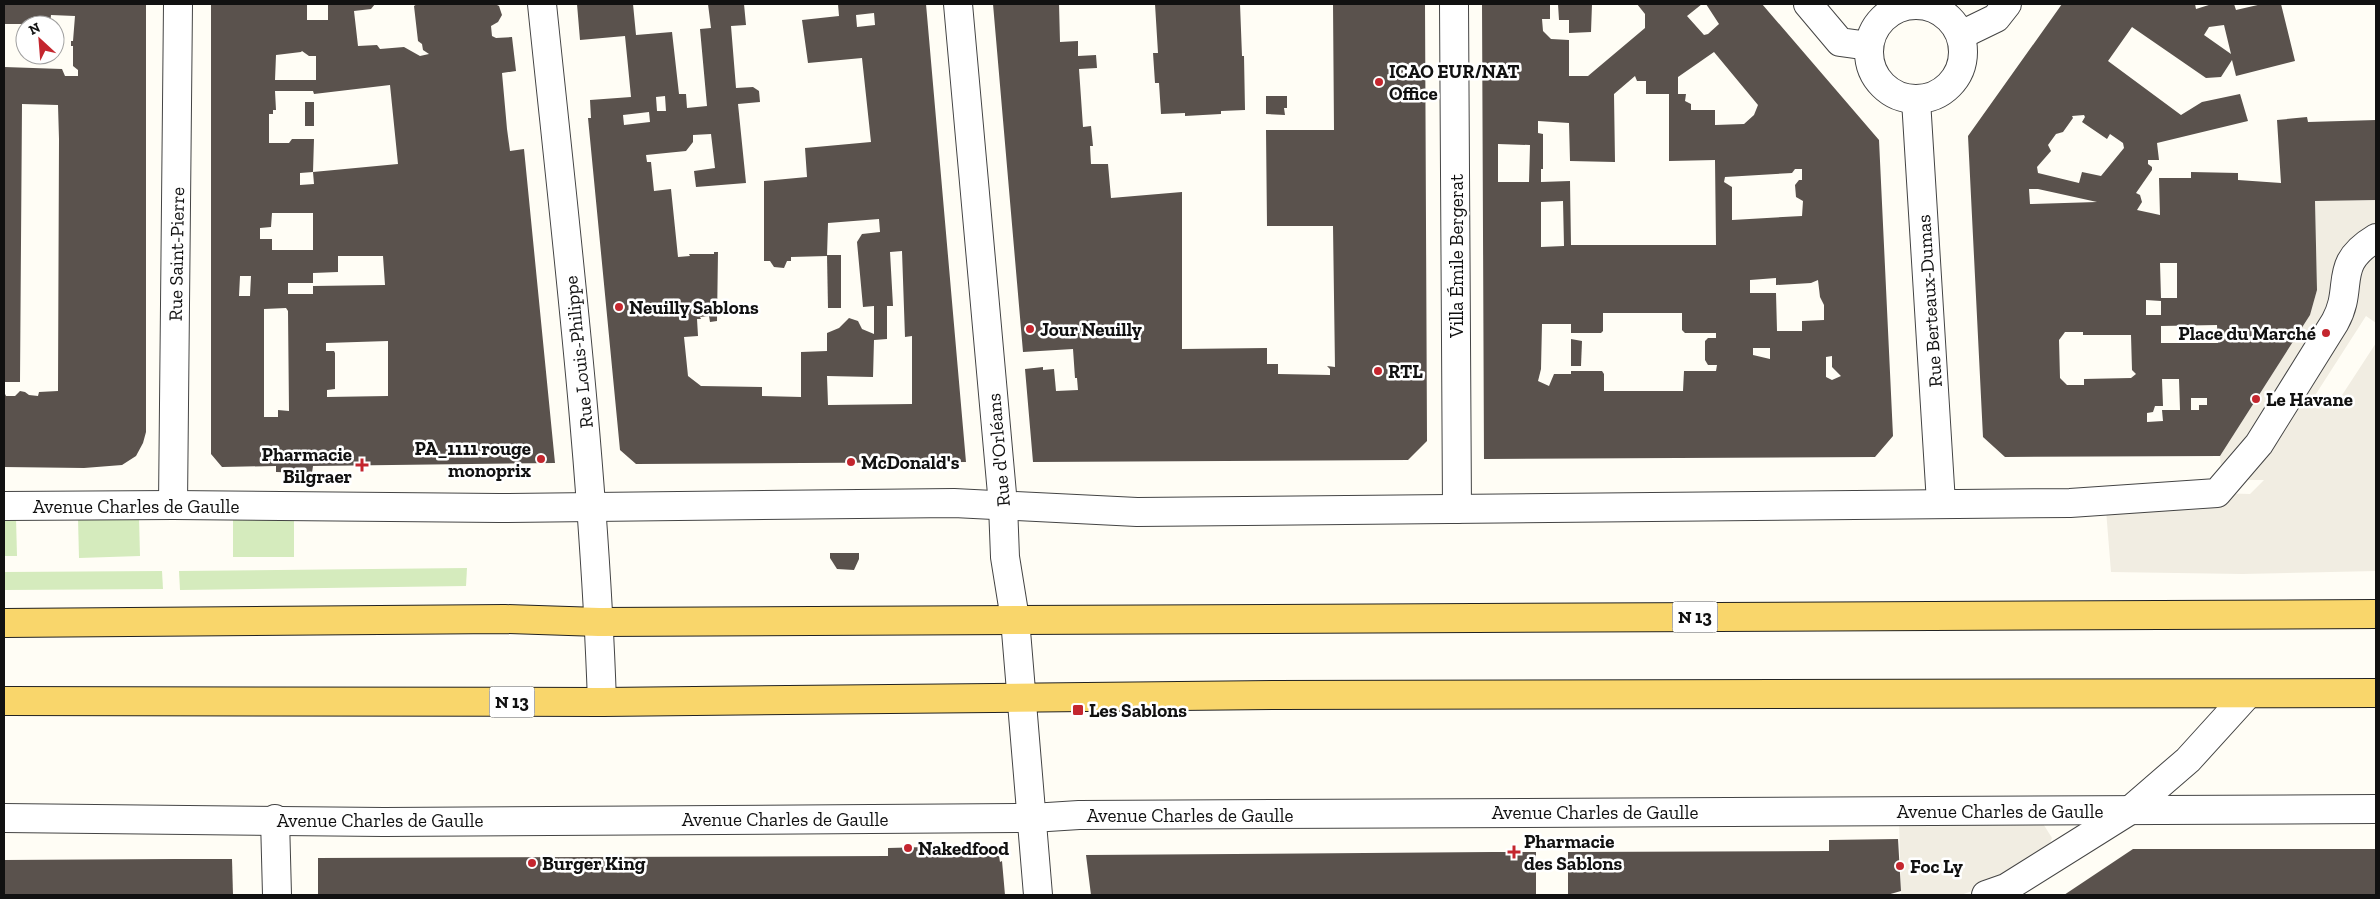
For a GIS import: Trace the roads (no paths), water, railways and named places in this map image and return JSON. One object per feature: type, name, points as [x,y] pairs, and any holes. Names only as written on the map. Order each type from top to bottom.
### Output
[{"type":"main road","name":"N 13","points":[[4,623],[505,619],[599,622],[2376,614]]},
{"type":"main road","name":"N 13","points":[[4,701],[602,702],[1274,694],[2247,695],[2376,693]]},
{"type":"street","name":"Rue Saint-Pierre","points":[[174,505],[178,4]]},
{"type":"street","name":"Rue Louis-Philippe","points":[[542,4],[585,418],[599,622],[602,702]]},
{"type":"street","name":"Rue d'Orléans","points":[[958,4],[1003,505],[1005,557],[1014,619],[1038,895]]},
{"type":"street","name":"Villa Émile Bergerat","points":[[1454,4],[1456,509]]},
{"type":"street","points":[[1808,4],[1840,42],[1869,46]]},
{"type":"street","points":[[1915,4],[1934,8],[1950,18],[1961,34],[1964,57],[1956,79],[1938,94],[1916,100],[1896,96],[1880,84],[1870,66],[1869,46],[1877,25],[1894,10],[1915,4]]},
{"type":"street","points":[[1961,34],[1996,18],[2007,4]]},
{"type":"street","name":"Rue Berteaux-Dumas","points":[[1916,100],[1941,502]]},
{"type":"street","name":"Avenue Charles de Gaulle","points":[[4,506],[174,505],[499,508],[954,503],[1137,512],[1941,502],[2070,503],[2217,493],[2259,444],[2335,322],[2343,303],[2346,271],[2352,258],[2362,247],[2376,238]]},
{"type":"street","points":[[1986,895],[2006,888],[2129,811],[2188,760],[2247,695]]},
{"type":"street","name":"Avenue Charles de Gaulle","points":[[4,818],[275,819],[384,822],[1032,818],[1119,815],[2376,809]]},
{"type":"street","points":[[275,819],[277,895]]},
{"type":"place","name":"ICAO EUR/NAT Office","points":[[1379,82]]},
{"type":"place","name":"Neuilly Sablons","points":[[619,307]]},
{"type":"place","name":"Jour Neuilly","points":[[1030,329]]},
{"type":"place","name":"Place du Marché","points":[[2326,333]]},
{"type":"place","name":"RTL","points":[[1378,371]]},
{"type":"place","name":"Le Havane","points":[[2256,399]]},
{"type":"place","name":"PA_1111 rouge monoprix","points":[[541,459]]},
{"type":"place","name":"McDonald's","points":[[851,462]]},
{"type":"place","name":"Pharmacie Bilgraer","points":[[362,465]]},
{"type":"place","name":"Les Sablons","points":[[1078,710]]},
{"type":"place","name":"Nakedfood","points":[[908,848]]},
{"type":"place","name":"Pharmacie des Sablons","points":[[1514,852]]},
{"type":"place","name":"Burger King","points":[[532,863]]},
{"type":"place","name":"Foc Ly","points":[[1900,866]]}]
